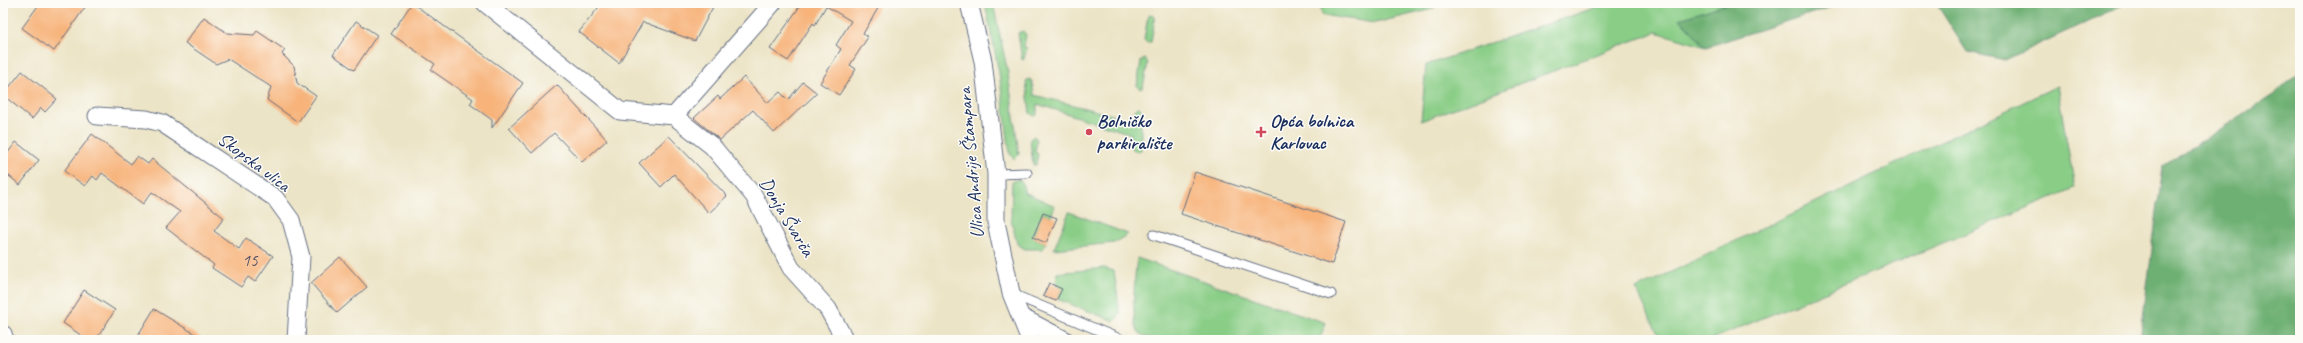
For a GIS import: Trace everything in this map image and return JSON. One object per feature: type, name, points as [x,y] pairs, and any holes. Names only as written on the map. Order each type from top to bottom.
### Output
[{"type":"street","points":[[485,3],[620,111],[674,116],[773,3]]},
{"type":"street","name":"Ulica Andrije Štampara","points":[[969,3],[983,61],[996,174],[996,222],[1004,268],[1011,293],[1030,340]]},
{"type":"street","name":"Skopska ulica","points":[[97,116],[146,119],[162,123],[275,198],[291,220],[301,257],[296,340]]},
{"type":"street","name":"Donja Švarča","points":[[674,116],[712,146],[754,196],[791,268],[828,309],[845,340]]},
{"type":"street","points":[[1021,317],[1065,340]]},
{"type":"street","points":[[3,334],[5,340]]},
{"type":"lane","points":[[996,174],[1027,173]]},
{"type":"lane","points":[[1154,235],[1331,294]]},
{"type":"lane","points":[[1011,293],[1122,340]]},
{"type":"green space","points":[[985,3],[993,3],[1008,73],[1019,154],[1014,159],[1010,154],[999,73]]},
{"type":"green space","points":[[1320,3],[1439,3],[1433,9],[1375,23],[1322,15]]},
{"type":"green space","points":[[1609,3],[1730,3],[1680,19],[1706,47],[1656,32],[1421,121],[1426,65]]},
{"type":"green space","points":[[1730,3],[1844,3],[1706,47],[1680,19]]},
{"type":"green space","points":[[1936,3],[2127,3],[2005,60],[1967,52]]},
{"type":"green space","points":[[1152,14],[1155,17],[1151,42],[1147,43],[1144,40],[1148,16]]},
{"type":"green space","points":[[1023,31],[1026,35],[1024,47],[1027,48],[1024,59],[1022,60],[1018,33]]},
{"type":"green space","points":[[1145,59],[1148,63],[1143,87],[1140,89],[1137,86],[1141,61]]},
{"type":"green space","points":[[2300,71],[2300,340],[2140,340],[2163,166],[2273,95]]},
{"type":"green space","points":[[1029,79],[1032,81],[1034,95],[1132,120],[1134,110],[1138,106],[1141,109],[1141,150],[1137,152],[1130,147],[1131,134],[1037,104],[1037,115],[1034,116],[1030,113],[1026,81]]},
{"type":"green space","points":[[2057,86],[2075,188],[1710,340],[1661,340],[1636,289]]},
{"type":"green space","points":[[1034,136],[1037,140],[1035,152],[1038,154],[1036,165],[1033,165],[1030,139]]},
{"type":"green space","points":[[1018,179],[1023,183],[1024,192],[1055,206],[1051,216],[1043,213],[1033,237],[1046,243],[1043,249],[1025,249],[1017,244],[1011,219],[1012,182]]},
{"type":"green space","points":[[1069,212],[1128,234],[1114,243],[1054,249]]},
{"type":"green space","points":[[1137,258],[1326,323],[1319,340],[1155,340],[1140,333],[1135,323],[1134,294]]},
{"type":"green space","points":[[1104,268],[1114,271],[1120,314],[1114,321],[1057,299],[1062,289],[1056,285],[1057,273]]},
{"type":"building","points":[[40,3],[88,3],[54,51],[22,28]]},
{"type":"building","points":[[412,3],[523,83],[492,128],[492,120],[470,104],[473,99],[431,70],[435,64],[391,34]]},
{"type":"building","points":[[602,3],[715,3],[695,41],[643,22],[619,63],[579,32]]},
{"type":"building","points":[[802,3],[881,3],[863,34],[868,37],[850,65],[856,69],[839,95],[820,83],[841,49],[836,45],[851,21],[826,6],[815,25],[813,23],[788,61],[770,49]]},
{"type":"building","points":[[204,17],[227,33],[254,35],[257,31],[285,50],[282,54],[294,66],[297,83],[316,96],[298,122],[267,100],[271,87],[228,59],[216,64],[185,43]]},
{"type":"building","points":[[356,21],[377,35],[354,70],[333,55]]},
{"type":"building","points":[[22,71],[57,99],[45,112],[41,108],[32,119],[3,95]]},
{"type":"building","points":[[744,77],[768,103],[780,92],[788,100],[803,82],[817,93],[774,133],[753,110],[720,140],[694,118],[718,96],[720,99]]},
{"type":"building","points":[[557,85],[607,140],[582,162],[554,133],[532,153],[509,128]]},
{"type":"building","points":[[92,134],[131,164],[137,156],[148,164],[152,159],[224,218],[214,231],[239,249],[246,238],[273,256],[255,282],[248,277],[241,287],[212,268],[214,265],[166,228],[180,212],[152,192],[143,204],[102,173],[97,180],[93,176],[85,186],[64,171]]},
{"type":"building","points":[[669,136],[727,196],[709,213],[674,174],[661,187],[639,163]]},
{"type":"building","points":[[16,142],[39,160],[20,185],[3,171],[3,159]]},
{"type":"building","points":[[1195,172],[1346,222],[1332,264],[1181,214]]},
{"type":"building","points":[[1043,213],[1057,218],[1046,243],[1033,237]]},
{"type":"building","points":[[340,257],[367,287],[337,313],[311,283]]},
{"type":"building","points":[[1049,283],[1062,289],[1056,301],[1043,296]]},
{"type":"building","points":[[84,290],[115,310],[96,340],[88,340],[63,323]]},
{"type":"building","points":[[154,309],[205,340],[135,340]]},
{"type":"place","name":"Bolničko parkiralište","points":[[1089,132]]},
{"type":"place","name":"Opća bolnica Karlovac","points":[[1261,132]]}]
